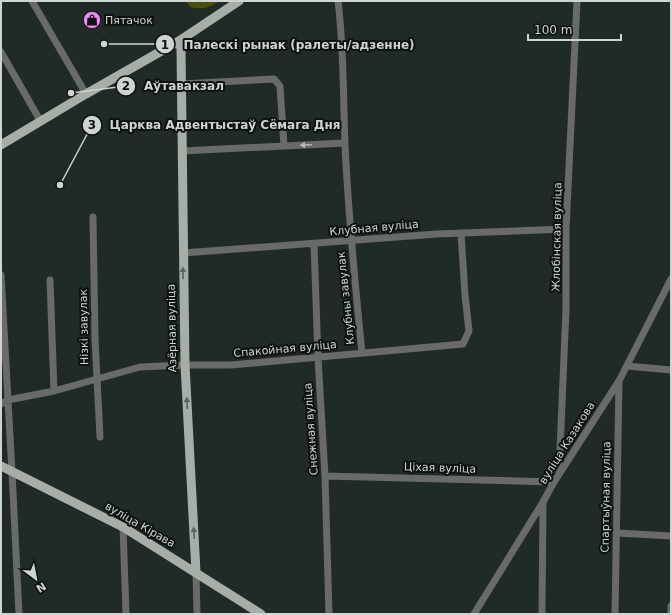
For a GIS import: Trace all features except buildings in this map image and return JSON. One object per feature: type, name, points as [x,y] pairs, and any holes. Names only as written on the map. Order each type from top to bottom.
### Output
[{"type":"main road","points":[[1,146],[86,94],[179,41],[239,1]]},
{"type":"main road","name":"Азёрная вуліца","points":[[179,41],[181,49],[185,365],[196,572]]},
{"type":"main road","name":"вуліца Кірава","points":[[1,466],[123,527],[261,614]]},
{"type":"street","points":[[32,1],[86,94]]},
{"type":"street","name":"Клубны завулак","points":[[338,1],[342,32],[345,144],[351,241],[362,353]]},
{"type":"street","name":"Жлобінская вуліца","points":[[559,474],[566,309],[566,229],[577,1]]},
{"type":"street","points":[[1,52],[41,122]]},
{"type":"street","points":[[181,84],[274,79],[280,86],[284,146]]},
{"type":"street","points":[[182,152],[345,144]]},
{"type":"street","name":"Нізкі завулак","points":[[93,217],[100,437]]},
{"type":"street","name":"Клубная вуліца","points":[[183,253],[461,233],[566,229]]},
{"type":"street","name":"Спакойная вуліца","points":[[1,404],[8,400],[54,391],[140,367],[231,365],[463,344],[469,331],[461,233]]},
{"type":"street","name":"Снежная вуліца","points":[[314,244],[318,358],[325,476],[329,614]]},
{"type":"street","points":[[1,275],[19,614]]},
{"type":"street","name":"вуліца Казакова","points":[[474,614],[554,482],[619,381],[671,278]]},
{"type":"street","points":[[50,280],[54,391]]},
{"type":"street","points":[[627,366],[671,370]]},
{"type":"street","name":"Спартыўная вуліца","points":[[615,614],[619,381]]},
{"type":"street","name":"Ціхая вуліца","points":[[325,476],[554,482]]},
{"type":"street","points":[[542,614],[543,502]]},
{"type":"street","points":[[123,527],[126,614]]},
{"type":"street","points":[[617,533],[671,536]]},
{"type":"street","name":"Азёрная вуліца","points":[[196,572],[197,614]]},
{"type":"street","points":[[671,606],[671,614]]},
{"type":"green space","points":[[186,1],[219,1],[209,7],[198,8],[190,7]]},
{"type":"place","name":"Пятачок","points":[[92,20]]},
{"type":"place","name":"Палескі рынак (ралеты/адзенне)","points":[[104,44]]},
{"type":"place","name":"Аўтавакзал","points":[[71,93]]},
{"type":"place","name":"Царква Адвентыстаў Сёмага Дня","points":[[60,185]]}]
